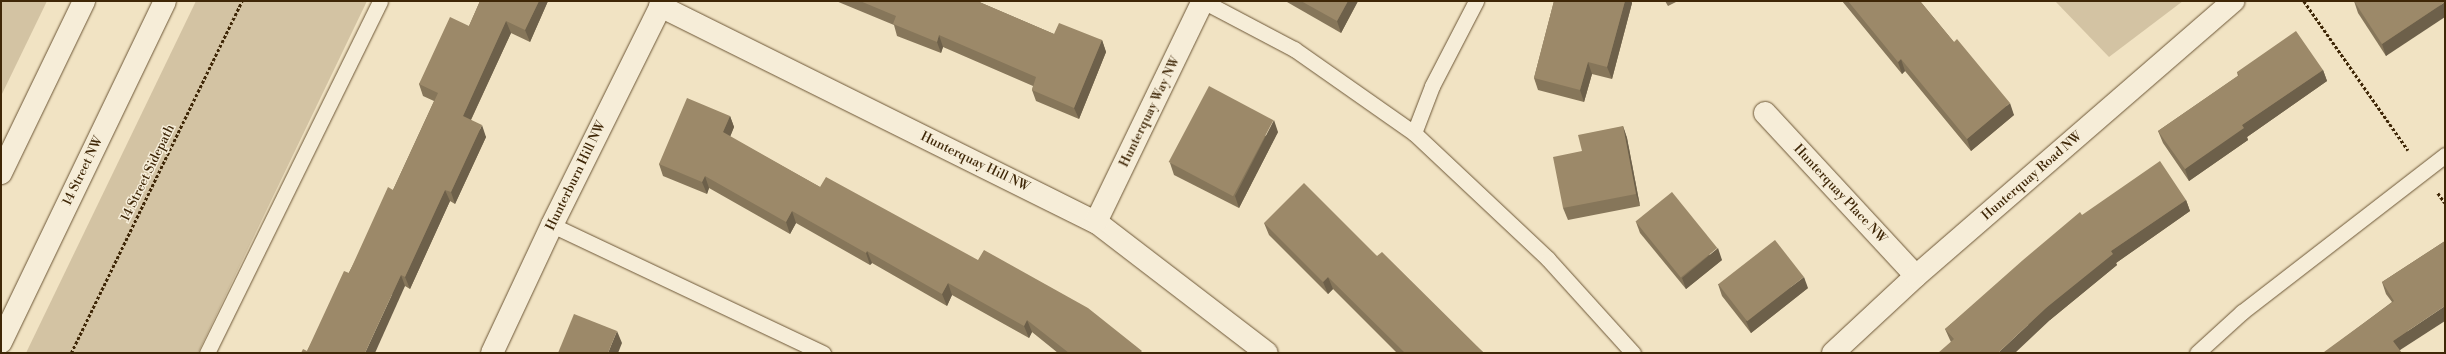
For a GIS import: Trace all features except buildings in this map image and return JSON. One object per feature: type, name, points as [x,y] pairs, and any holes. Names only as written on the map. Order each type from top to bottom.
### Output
[{"type":"street","points":[[1,172],[84,1]]},
{"type":"street","name":"14 Street NW","points":[[1,342],[165,1]]},
{"type":"street","name":"Hunterquay Way NW","points":[[1096,222],[1203,1]]},
{"type":"street","name":"Hunterquay Road NW","points":[[1833,353],[1916,276],[2233,1]]},
{"type":"street","name":"Hunterquay Hill NW","points":[[658,3],[1096,222],[1267,353]]},
{"type":"street","name":"Hunterburn Hill NW","points":[[492,353],[658,3]]},
{"type":"street","name":"Hunterquay Place NW","points":[[1765,113],[1916,276]]},
{"type":"lane","points":[[207,353],[380,1]]},
{"type":"lane","points":[[1203,1],[1294,49],[1414,133],[1548,259],[1633,353]]},
{"type":"lane","points":[[1414,133],[1432,86],[1476,1]]},
{"type":"lane","points":[[2197,353],[2242,312],[2445,155]]},
{"type":"lane","points":[[552,225],[823,353]]},
{"type":"path","name":"14 Street Sidepath","points":[[71,353],[242,1]]},
{"type":"path","points":[[2304,1],[2445,203]]},
{"type":"shaded area","points":[[1,1],[47,1],[1,96]]},
{"type":"shaded area","points":[[196,1],[367,1],[198,353],[26,353]]},
{"type":"shaded area","points":[[2055,1],[2183,1],[2109,57]]}]
